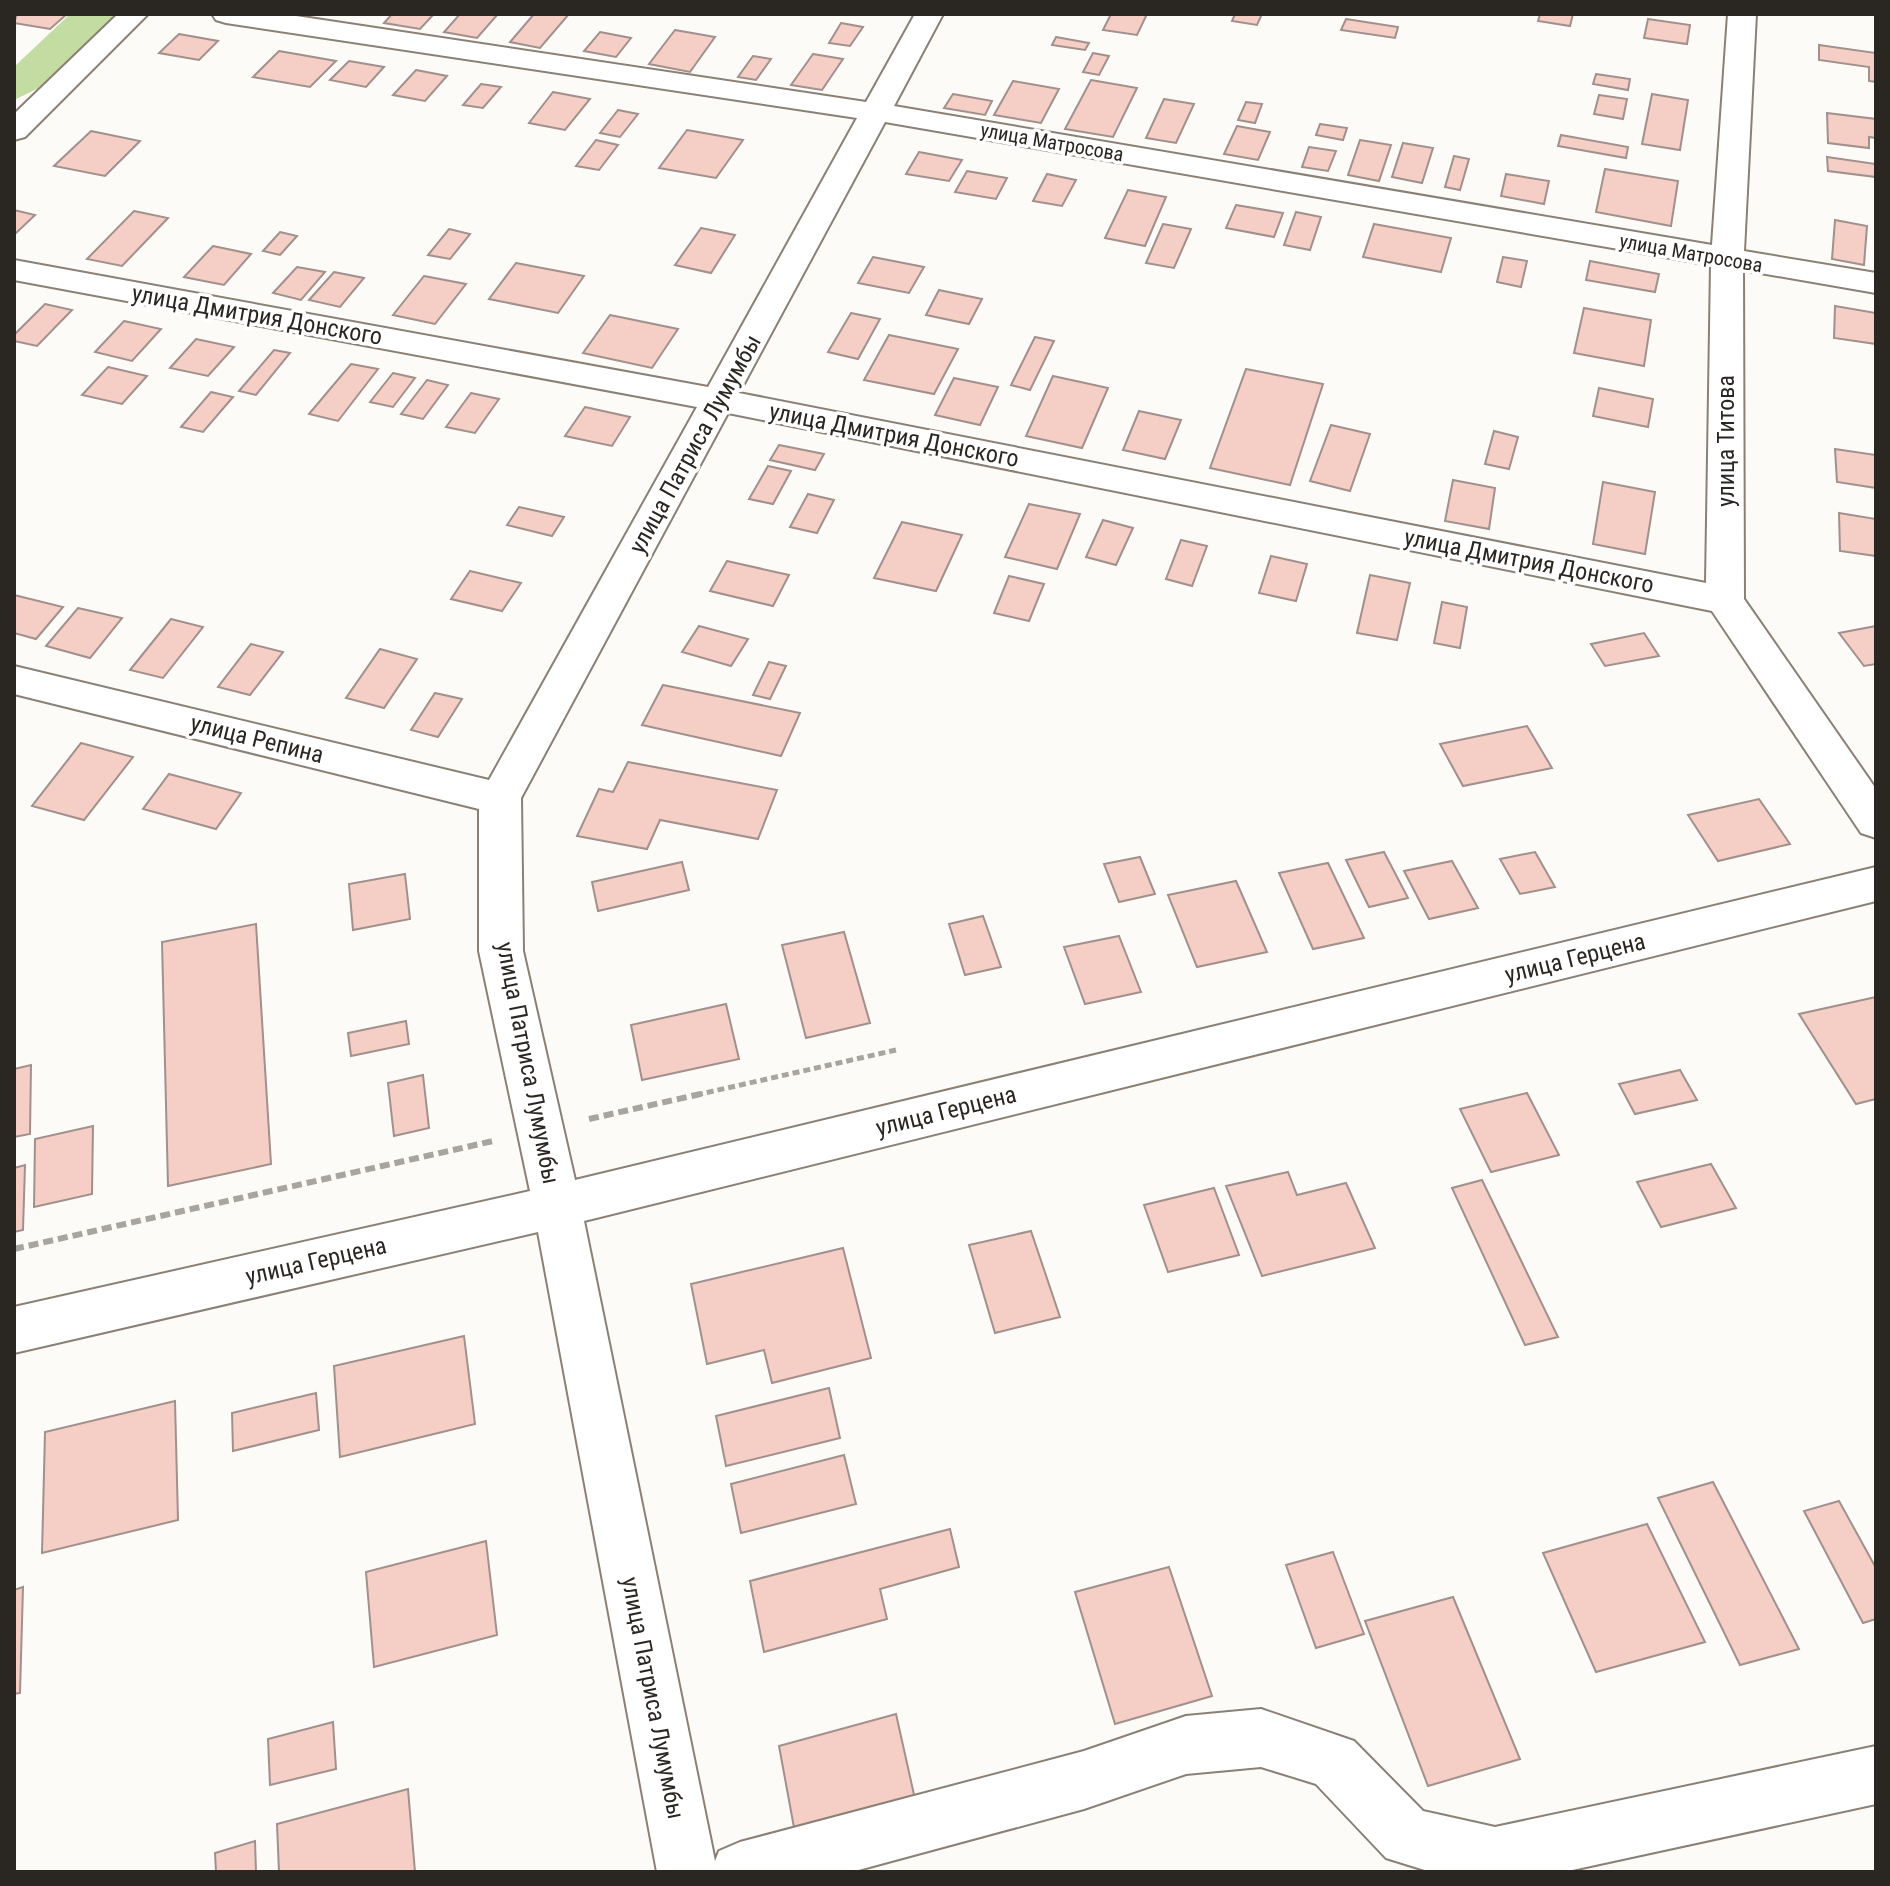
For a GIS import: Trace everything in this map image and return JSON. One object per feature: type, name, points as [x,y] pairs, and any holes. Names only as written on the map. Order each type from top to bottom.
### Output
[{"type":"street","points":[[14,131],[134,14]]},
{"type":"street","name":"улица Матросова","points":[[226,14],[876,112],[1727,260],[1876,283]]},
{"type":"street","name":"улица Патриса Лумумбы","points":[[687,1872],[557,1206],[501,951],[500,798],[929,14]]},
{"type":"street","name":"улица Титова","points":[[1725,600],[1727,260],[1742,14]]},
{"type":"street","name":"улица Дмитрия Донского","points":[[14,270],[720,400],[1725,600]]},
{"type":"street","points":[[1725,600],[1876,822]]},
{"type":"street","name":"улица Репина","points":[[14,680],[500,798]]},
{"type":"street","name":"улица Герцена","points":[[14,1330],[557,1206],[1876,884]]},
{"type":"street","points":[[740,1872],[1084,1780],[1186,1745],[1261,1738],[1334,1761],[1407,1837],[1495,1857],[1876,1775]]},
{"type":"path","points":[[14,1249],[896,1050]]},
{"type":"green space","points":[[70,14],[113,14],[111,21],[39,88],[14,100],[14,67]]},
{"type":"building","points":[[17,14],[67,14],[50,29],[14,23]]},
{"type":"building","points":[[392,14],[434,14],[420,29],[384,23]]},
{"type":"building","points":[[460,14],[498,14],[477,38],[444,32]]},
{"type":"building","points":[[534,14],[569,14],[540,48],[510,42]]},
{"type":"building","points":[[1111,14],[1147,14],[1137,35],[1103,30]]},
{"type":"building","points":[[1235,14],[1262,14],[1257,25],[1232,21]]},
{"type":"building","points":[[1540,14],[1573,14],[1570,26],[1538,21]]},
{"type":"building","points":[[1346,19],[1398,27],[1395,38],[1341,30]]},
{"type":"building","points":[[1648,19],[1690,25],[1687,44],[1644,38]]},
{"type":"building","points":[[841,23],[863,27],[850,46],[829,43]]},
{"type":"building","points":[[675,30],[715,37],[690,72],[649,64]]},
{"type":"building","points":[[600,32],[631,38],[616,57],[584,51]]},
{"type":"building","points":[[179,34],[218,41],[199,60],[159,53]]},
{"type":"building","points":[[1056,37],[1089,43],[1085,50],[1052,45]]},
{"type":"building","points":[[1819,45],[1876,53],[1876,82],[1869,81],[1869,67],[1819,60]]},
{"type":"building","points":[[279,51],[336,61],[310,87],[253,77]]},
{"type":"building","points":[[1093,53],[1109,56],[1099,75],[1083,72]]},
{"type":"building","points":[[813,54],[843,59],[822,90],[791,85]]},
{"type":"building","points":[[753,56],[771,59],[756,80],[738,77]]},
{"type":"building","points":[[349,61],[384,67],[366,87],[330,80]]},
{"type":"building","points":[[416,70],[447,76],[425,101],[393,95]]},
{"type":"building","points":[[1596,74],[1630,79],[1628,90],[1593,84]]},
{"type":"building","points":[[1091,80],[1137,88],[1113,137],[1065,129]]},
{"type":"building","points":[[1013,81],[1059,89],[1041,123],[994,115]]},
{"type":"building","points":[[481,84],[501,87],[483,108],[463,105]]},
{"type":"building","points":[[553,92],[590,99],[565,130],[529,123]]},
{"type":"building","points":[[953,94],[992,101],[985,115],[944,108]]},
{"type":"building","points":[[1652,94],[1688,100],[1680,150],[1642,144]]},
{"type":"building","points":[[1599,95],[1627,99],[1623,119],[1594,114]]},
{"type":"building","points":[[1164,99],[1194,104],[1176,143],[1146,138]]},
{"type":"building","points":[[1246,102],[1262,104],[1255,123],[1238,120]]},
{"type":"building","points":[[618,110],[638,114],[620,137],[600,133]]},
{"type":"building","points":[[1827,113],[1876,119],[1876,138],[1869,137],[1869,148],[1828,143]]},
{"type":"building","points":[[1320,124],[1347,128],[1343,140],[1316,135]]},
{"type":"building","points":[[1237,126],[1270,132],[1258,160],[1224,154]]},
{"type":"building","points":[[687,130],[743,140],[716,178],[659,168]]},
{"type":"building","points":[[91,131],[140,141],[105,176],[54,166]]},
{"type":"building","points":[[1561,135],[1628,147],[1626,158],[1558,146]]},
{"type":"building","points":[[596,140],[618,145],[599,170],[576,166]]},
{"type":"building","points":[[1360,140],[1391,145],[1379,181],[1348,175]]},
{"type":"building","points":[[1403,143],[1433,148],[1422,183],[1392,177]]},
{"type":"building","points":[[1309,147],[1336,151],[1328,171],[1302,167]]},
{"type":"building","points":[[919,152],[962,160],[949,181],[906,174]]},
{"type":"building","points":[[1454,156],[1469,159],[1460,190],[1445,187]]},
{"type":"building","points":[[1827,157],[1876,164],[1876,177],[1828,171]]},
{"type":"building","points":[[1605,169],[1678,181],[1671,226],[1596,212]]},
{"type":"building","points":[[967,171],[1007,178],[996,199],[955,192]]},
{"type":"building","points":[[1047,174],[1076,180],[1062,206],[1033,201]]},
{"type":"building","points":[[1506,174],[1549,181],[1544,204],[1501,196]]},
{"type":"building","points":[[1128,190],[1166,197],[1145,246],[1105,238]]},
{"type":"building","points":[[1236,205],[1283,213],[1274,237],[1226,228]]},
{"type":"building","points":[[14,210],[35,215],[14,235]]},
{"type":"building","points":[[134,211],[168,218],[122,266],[87,259]]},
{"type":"building","points":[[1296,212],[1321,217],[1310,250],[1284,245]]},
{"type":"building","points":[[1835,220],[1867,226],[1864,265],[1832,259]]},
{"type":"building","points":[[1163,224],[1191,229],[1174,268],[1146,263]]},
{"type":"building","points":[[1374,224],[1451,238],[1441,272],[1363,257]]},
{"type":"building","points":[[701,228],[735,235],[711,273],[675,265]]},
{"type":"building","points":[[449,229],[470,234],[450,259],[428,255]]},
{"type":"building","points":[[280,232],[297,236],[280,255],[263,251]]},
{"type":"building","points":[[213,246],[251,254],[224,285],[184,277]]},
{"type":"building","points":[[873,257],[924,267],[909,293],[858,283]]},
{"type":"building","points":[[1503,257],[1527,261],[1521,287],[1497,282]]},
{"type":"building","points":[[1590,261],[1659,274],[1655,292],[1586,280]]},
{"type":"building","points":[[516,263],[584,276],[558,313],[489,299]]},
{"type":"building","points":[[297,267],[325,272],[301,300],[273,293]]},
{"type":"building","points":[[334,272],[364,278],[340,307],[309,300]]},
{"type":"building","points":[[424,276],[466,284],[435,324],[393,315]]},
{"type":"building","points":[[939,290],[982,299],[969,324],[926,315]]},
{"type":"building","points":[[45,304],[72,310],[37,346],[14,341],[14,335]]},
{"type":"building","points":[[1835,306],[1876,313],[1876,344],[1834,338]]},
{"type":"building","points":[[1584,308],[1651,320],[1644,366],[1574,353]]},
{"type":"building","points":[[851,313],[880,319],[858,359],[828,352]]},
{"type":"building","points":[[610,315],[678,329],[652,368],[583,353]]},
{"type":"building","points":[[124,321],[161,329],[132,361],[95,352]]},
{"type":"building","points":[[889,335],[958,349],[934,394],[864,380]]},
{"type":"building","points":[[1035,337],[1054,341],[1030,390],[1011,385]]},
{"type":"building","points":[[196,339],[234,347],[208,376],[170,368]]},
{"type":"building","points":[[274,350],[290,353],[256,395],[239,391]]},
{"type":"building","points":[[351,364],[378,369],[338,421],[309,414]]},
{"type":"building","points":[[108,367],[147,376],[122,404],[82,395]]},
{"type":"building","points":[[1246,369],[1323,384],[1290,485],[1210,468]]},
{"type":"building","points":[[393,373],[415,378],[393,407],[370,402]]},
{"type":"building","points":[[1053,376],[1108,388],[1082,448],[1026,436]]},
{"type":"building","points":[[954,378],[998,387],[980,425],[935,415]]},
{"type":"building","points":[[427,380],[448,385],[423,419],[401,414]]},
{"type":"building","points":[[1599,388],[1653,399],[1648,427],[1593,416]]},
{"type":"building","points":[[211,392],[233,397],[203,432],[181,427]]},
{"type":"building","points":[[471,393],[499,399],[475,433],[446,427]]},
{"type":"building","points":[[585,407],[630,417],[612,446],[565,436]]},
{"type":"building","points":[[1139,411],[1181,420],[1165,459],[1123,450]]},
{"type":"building","points":[[1331,425],[1370,434],[1350,491],[1310,481]]},
{"type":"building","points":[[1494,431],[1518,437],[1509,469],[1485,464]]},
{"type":"building","points":[[779,445],[824,454],[815,470],[770,460]]},
{"type":"building","points":[[1835,449],[1876,455],[1876,488],[1837,482]]},
{"type":"building","points":[[768,466],[791,471],[773,504],[749,499]]},
{"type":"building","points":[[1453,480],[1495,488],[1489,529],[1445,521]]},
{"type":"building","points":[[1603,482],[1655,492],[1645,554],[1593,544]]},
{"type":"building","points":[[808,494],[834,500],[817,533],[790,527]]},
{"type":"building","points":[[1029,504],[1080,514],[1057,569],[1005,557]]},
{"type":"building","points":[[519,507],[564,517],[552,536],[507,525]]},
{"type":"building","points":[[1839,513],[1876,519],[1876,556],[1840,551]]},
{"type":"building","points":[[1103,520],[1133,528],[1116,565],[1086,557]]},
{"type":"building","points":[[902,522],[962,535],[936,591],[874,578]]},
{"type":"building","points":[[1181,540],[1207,546],[1192,586],[1166,579]]},
{"type":"building","points":[[1271,556],[1307,564],[1296,601],[1259,593]]},
{"type":"building","points":[[727,561],[789,575],[773,606],[710,591]]},
{"type":"building","points":[[470,571],[521,583],[502,611],[451,599]]},
{"type":"building","points":[[1370,575],[1410,583],[1397,640],[1357,633]]},
{"type":"building","points":[[1009,576],[1044,584],[1029,621],[994,613]]},
{"type":"building","points":[[14,595],[63,607],[36,639],[14,633]]},
{"type":"building","points":[[1442,602],[1467,607],[1460,648],[1434,643]]},
{"type":"building","points":[[78,608],[122,618],[90,658],[46,646]]},
{"type":"building","points":[[171,619],[203,627],[163,678],[130,670]]},
{"type":"building","points":[[699,626],[748,639],[731,666],[682,652]]},
{"type":"building","points":[[1876,626],[1876,664],[1864,666],[1839,633]]},
{"type":"building","points":[[1644,633],[1659,656],[1605,666],[1591,644]]},
{"type":"building","points":[[251,644],[283,652],[250,695],[218,687]]},
{"type":"building","points":[[380,649],[417,659],[384,708],[346,698]]},
{"type":"building","points":[[769,662],[786,666],[770,699],[753,695]]},
{"type":"building","points":[[663,685],[800,713],[781,756],[642,725]]},
{"type":"building","points":[[435,693],[462,699],[438,737],[411,730]]},
{"type":"building","points":[[1527,726],[1552,768],[1463,786],[1440,744]]},
{"type":"building","points":[[81,743],[133,757],[84,820],[32,806]]},
{"type":"building","points":[[628,762],[777,790],[758,839],[660,820],[647,849],[577,836],[599,789],[613,792]]},
{"type":"building","points":[[169,774],[241,793],[216,829],[143,809]]},
{"type":"building","points":[[1759,799],[1790,844],[1718,861],[1688,815]]},
{"type":"building","points":[[1384,852],[1408,898],[1369,907],[1346,860]]},
{"type":"building","points":[[1535,852],[1555,887],[1520,894],[1500,859]]},
{"type":"building","points":[[1140,857],[1155,894],[1119,902],[1104,864]]},
{"type":"building","points":[[1452,861],[1478,908],[1429,919],[1404,871]]},
{"type":"building","points":[[682,862],[689,890],[598,911],[592,882]]},
{"type":"building","points":[[1328,863],[1364,938],[1313,949],[1279,873]]},
{"type":"building","points":[[405,874],[410,919],[353,930],[349,884]]},
{"type":"building","points":[[1236,881],[1267,952],[1197,967],[1168,895]]},
{"type":"building","points":[[983,916],[1001,967],[965,975],[949,924]]},
{"type":"building","points":[[256,924],[271,1164],[168,1186],[162,942]]},
{"type":"building","points":[[844,932],[870,1023],[806,1038],[782,945]]},
{"type":"building","points":[[1119,936],[1141,992],[1085,1004],[1064,947]]},
{"type":"building","points":[[1876,997],[1876,1099],[1856,1104],[1799,1014]]},
{"type":"building","points":[[726,1004],[739,1059],[642,1080],[631,1025]]},
{"type":"building","points":[[406,1021],[409,1044],[351,1056],[348,1033]]},
{"type":"building","points":[[31,1065],[30,1134],[14,1137],[14,1069]]},
{"type":"building","points":[[1680,1070],[1697,1100],[1635,1114],[1619,1084]]},
{"type":"building","points":[[423,1075],[429,1128],[394,1136],[388,1083]]},
{"type":"building","points":[[1527,1093],[1559,1155],[1491,1172],[1460,1109]]},
{"type":"building","points":[[93,1126],[92,1194],[34,1207],[35,1139]]},
{"type":"building","points":[[1711,1164],[1736,1208],[1661,1227],[1637,1182]]},
{"type":"building","points":[[25,1165],[23,1230],[14,1232],[14,1168]]},
{"type":"building","points":[[1288,1172],[1297,1195],[1346,1183],[1375,1248],[1262,1276],[1226,1186]]},
{"type":"building","points":[[1482,1180],[1558,1337],[1525,1345],[1452,1188]]},
{"type":"building","points":[[1214,1188],[1239,1255],[1168,1272],[1144,1205]]},
{"type":"building","points":[[1031,1231],[1060,1317],[995,1333],[969,1245]]},
{"type":"building","points":[[843,1248],[871,1358],[772,1383],[764,1350],[707,1364],[691,1284]]},
{"type":"building","points":[[464,1336],[475,1424],[340,1457],[334,1366]]},
{"type":"building","points":[[829,1388],[840,1438],[726,1466],[716,1416]]},
{"type":"building","points":[[316,1393],[319,1430],[233,1451],[232,1413]]},
{"type":"building","points":[[175,1401],[178,1520],[42,1553],[45,1432]]},
{"type":"building","points":[[844,1455],[856,1504],[741,1533],[731,1484]]},
{"type":"building","points":[[1713,1482],[1799,1649],[1740,1665],[1658,1498]]},
{"type":"building","points":[[1839,1501],[1876,1568],[1876,1619],[1863,1623],[1804,1511]]},
{"type":"building","points":[[1647,1524],[1705,1642],[1596,1672],[1543,1553]]},
{"type":"building","points":[[950,1529],[959,1567],[880,1589],[887,1619],[764,1652],[750,1581]]},
{"type":"building","points":[[486,1541],[497,1635],[374,1667],[366,1572]]},
{"type":"building","points":[[1333,1552],[1364,1634],[1316,1648],[1286,1565]]},
{"type":"building","points":[[1169,1567],[1212,1696],[1115,1724],[1075,1592]]},
{"type":"building","points":[[23,1587],[20,1693],[14,1694],[14,1590]]},
{"type":"building","points":[[1453,1597],[1520,1759],[1428,1786],[1365,1621]]},
{"type":"building","points":[[896,1714],[915,1799],[795,1833],[779,1746]]},
{"type":"building","points":[[333,1722],[336,1769],[270,1785],[268,1739]]},
{"type":"building","points":[[408,1789],[415,1872],[279,1872],[277,1824]]},
{"type":"building","points":[[255,1841],[256,1872],[216,1872],[215,1853]]}]
